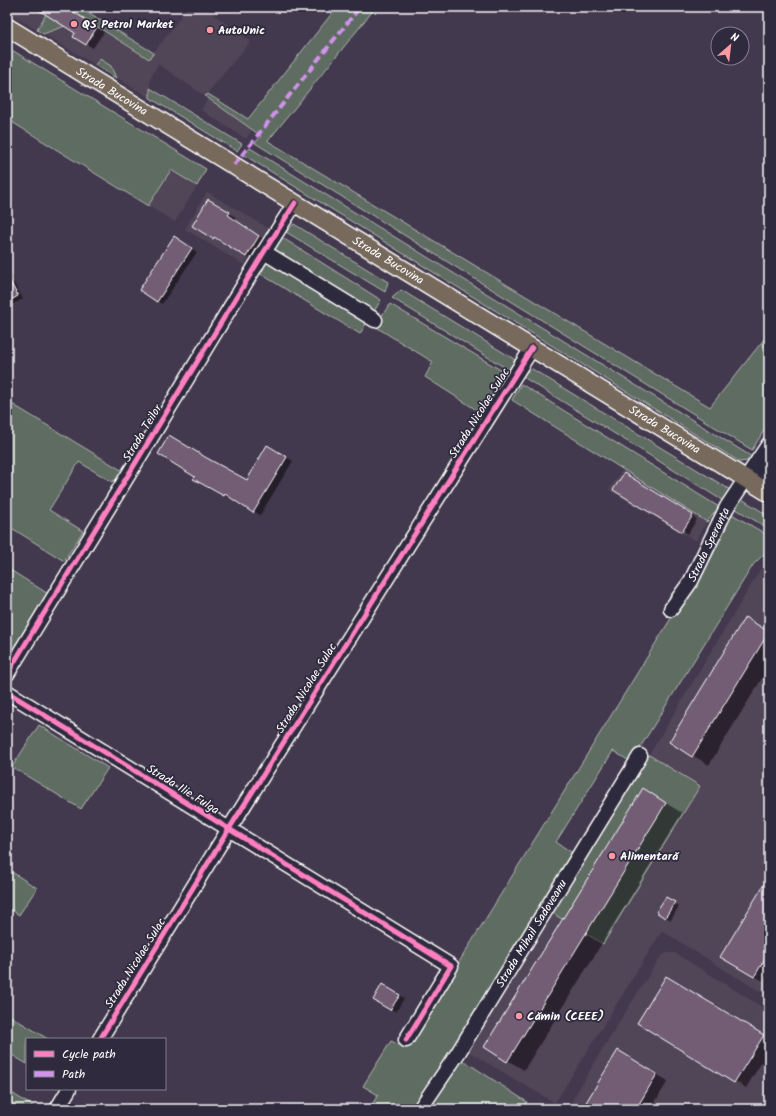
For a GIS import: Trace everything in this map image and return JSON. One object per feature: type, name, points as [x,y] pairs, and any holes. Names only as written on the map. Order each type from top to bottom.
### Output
[{"type":"main road","name":"Strada Bucovina","points":[[7,27],[757,486]]},
{"type":"street","name":"Strada Teilor","points":[[7,674],[295,203]]},
{"type":"street","points":[[264,252],[375,320]]},
{"type":"street","name":"Strada Nicolae Sulac","points":[[101,1038],[229,829],[532,348]]},
{"type":"street","points":[[757,486],[769,444]]},
{"type":"street","points":[[757,486],[769,463]]},
{"type":"street","name":"Strada Speranța","points":[[671,609],[690,581],[727,507],[757,486]]},
{"type":"street","name":"Strada Ilie Fulga","points":[[7,692],[451,966],[406,1040]]},
{"type":"street","name":"Strada Mihail Sadoveanu","points":[[420,1109],[458,1053],[640,756]]},
{"type":"street","points":[[57,1109],[68,1090]]},
{"type":"shaded area","points":[[7,7],[66,7],[149,59],[188,7],[203,7],[251,41],[205,96],[158,64],[150,79],[150,98],[7,12]]},
{"type":"shaded area","points":[[208,98],[252,130],[246,139],[201,110]]},
{"type":"shaded area","points":[[171,170],[197,186],[175,222],[148,206]]},
{"type":"shaded area","points":[[207,192],[268,228],[244,265],[185,229]]},
{"type":"shaded area","points":[[623,469],[707,522],[696,541],[609,490]]},
{"type":"shaded area","points":[[768,562],[769,997],[662,931],[555,1103],[467,1051],[552,913],[603,944],[700,786],[649,755],[760,570]]},
{"type":"shaded area","points":[[667,953],[675,953],[769,1011],[769,1109],[570,1109],[571,1102],[617,1025],[661,956]]},
{"type":"green space","points":[[66,7],[78,7],[154,53],[149,59]]},
{"type":"green space","points":[[337,7],[376,7],[268,141],[710,407],[769,333],[769,422],[752,450],[255,143],[261,136],[205,96],[208,94],[248,119]]},
{"type":"green space","points":[[46,14],[65,26],[43,34],[37,30]]},
{"type":"green space","points":[[7,47],[206,169],[197,186],[171,170],[148,206],[7,119]]},
{"type":"green space","points":[[100,59],[111,66],[116,78],[95,65]]},
{"type":"green space","points":[[150,88],[242,144],[237,151],[150,98]]},
{"type":"green space","points":[[250,148],[754,458],[740,462],[244,155]]},
{"type":"green space","points":[[294,224],[388,282],[385,292],[286,232]]},
{"type":"green space","points":[[281,237],[381,300],[373,313],[274,252],[274,248]]},
{"type":"green space","points":[[268,258],[368,320],[360,334],[259,273]]},
{"type":"green space","points":[[401,290],[514,359],[516,365],[512,372],[392,298]]},
{"type":"green space","points":[[390,304],[509,375],[483,414],[425,377],[433,362],[379,329],[376,324]]},
{"type":"green space","points":[[532,369],[732,491],[725,502],[523,377],[526,372]]},
{"type":"green space","points":[[521,384],[719,507],[707,522],[512,400]]},
{"type":"green space","points":[[7,401],[126,473],[112,482],[79,462],[49,510],[83,531],[64,561],[10,527],[7,532]]},
{"type":"green space","points":[[737,496],[769,516],[769,529],[731,506]]},
{"type":"green space","points":[[730,513],[769,536],[769,554],[763,555],[753,565],[631,762],[613,751],[556,842],[574,854],[454,1048],[412,1109],[369,1109],[378,1095],[363,1086],[391,1041],[406,1048],[694,581]]},
{"type":"green space","points":[[7,568],[50,595],[7,665]]},
{"type":"green space","points":[[39,725],[108,768],[81,809],[12,767]]},
{"type":"green space","points":[[649,755],[700,786],[603,944],[552,913]]},
{"type":"green space","points":[[7,869],[37,888],[19,915],[7,907]]},
{"type":"green space","points":[[7,1014],[46,1038],[26,1038],[26,1063],[7,1052]]},
{"type":"green space","points":[[466,1062],[527,1102],[523,1109],[430,1109],[455,1063]]},
{"type":"green space","points":[[7,1090],[37,1109],[7,1109]]},
{"type":"building","points":[[34,7],[66,7],[97,27],[86,45],[73,37],[75,33]]},
{"type":"building","points":[[208,199],[230,212],[228,215],[259,236],[246,257],[214,237],[213,239],[192,226]]},
{"type":"building","points":[[174,236],[192,248],[157,302],[139,290]]},
{"type":"building","points":[[7,276],[18,296],[7,302]]},
{"type":"building","points":[[169,435],[247,480],[267,445],[287,457],[253,513],[225,494],[224,496],[193,479],[195,477],[158,454]]},
{"type":"building","points":[[624,473],[693,515],[682,532],[613,490]]},
{"type":"building","points":[[745,617],[769,632],[692,757],[669,742]]},
{"type":"building","points":[[643,788],[666,803],[507,1062],[484,1047]]},
{"type":"building","points":[[769,876],[769,952],[754,977],[720,957]]},
{"type":"building","points":[[666,897],[675,902],[665,918],[656,912]]},
{"type":"building","points":[[666,976],[764,1035],[734,1083],[637,1023]]},
{"type":"building","points":[[382,984],[400,995],[390,1010],[373,1000]]},
{"type":"building","points":[[618,1050],[657,1074],[636,1109],[582,1109]]},
{"type":"marked path","points":[[234,165],[360,7]]},
{"type":"cycle path","points":[[7,674],[295,203]]},
{"type":"cycle path","points":[[101,1038],[229,829],[532,348]]},
{"type":"cycle path","points":[[7,692],[451,966],[406,1040]]},
{"type":"place","name":"QS Petrol Market","points":[[74,24]]},
{"type":"place","name":"AutoUnic","points":[[210,30]]},
{"type":"place","name":"Alimentară","points":[[612,856]]},
{"type":"place","name":"Cămin (CEEE)","points":[[519,1016]]}]
